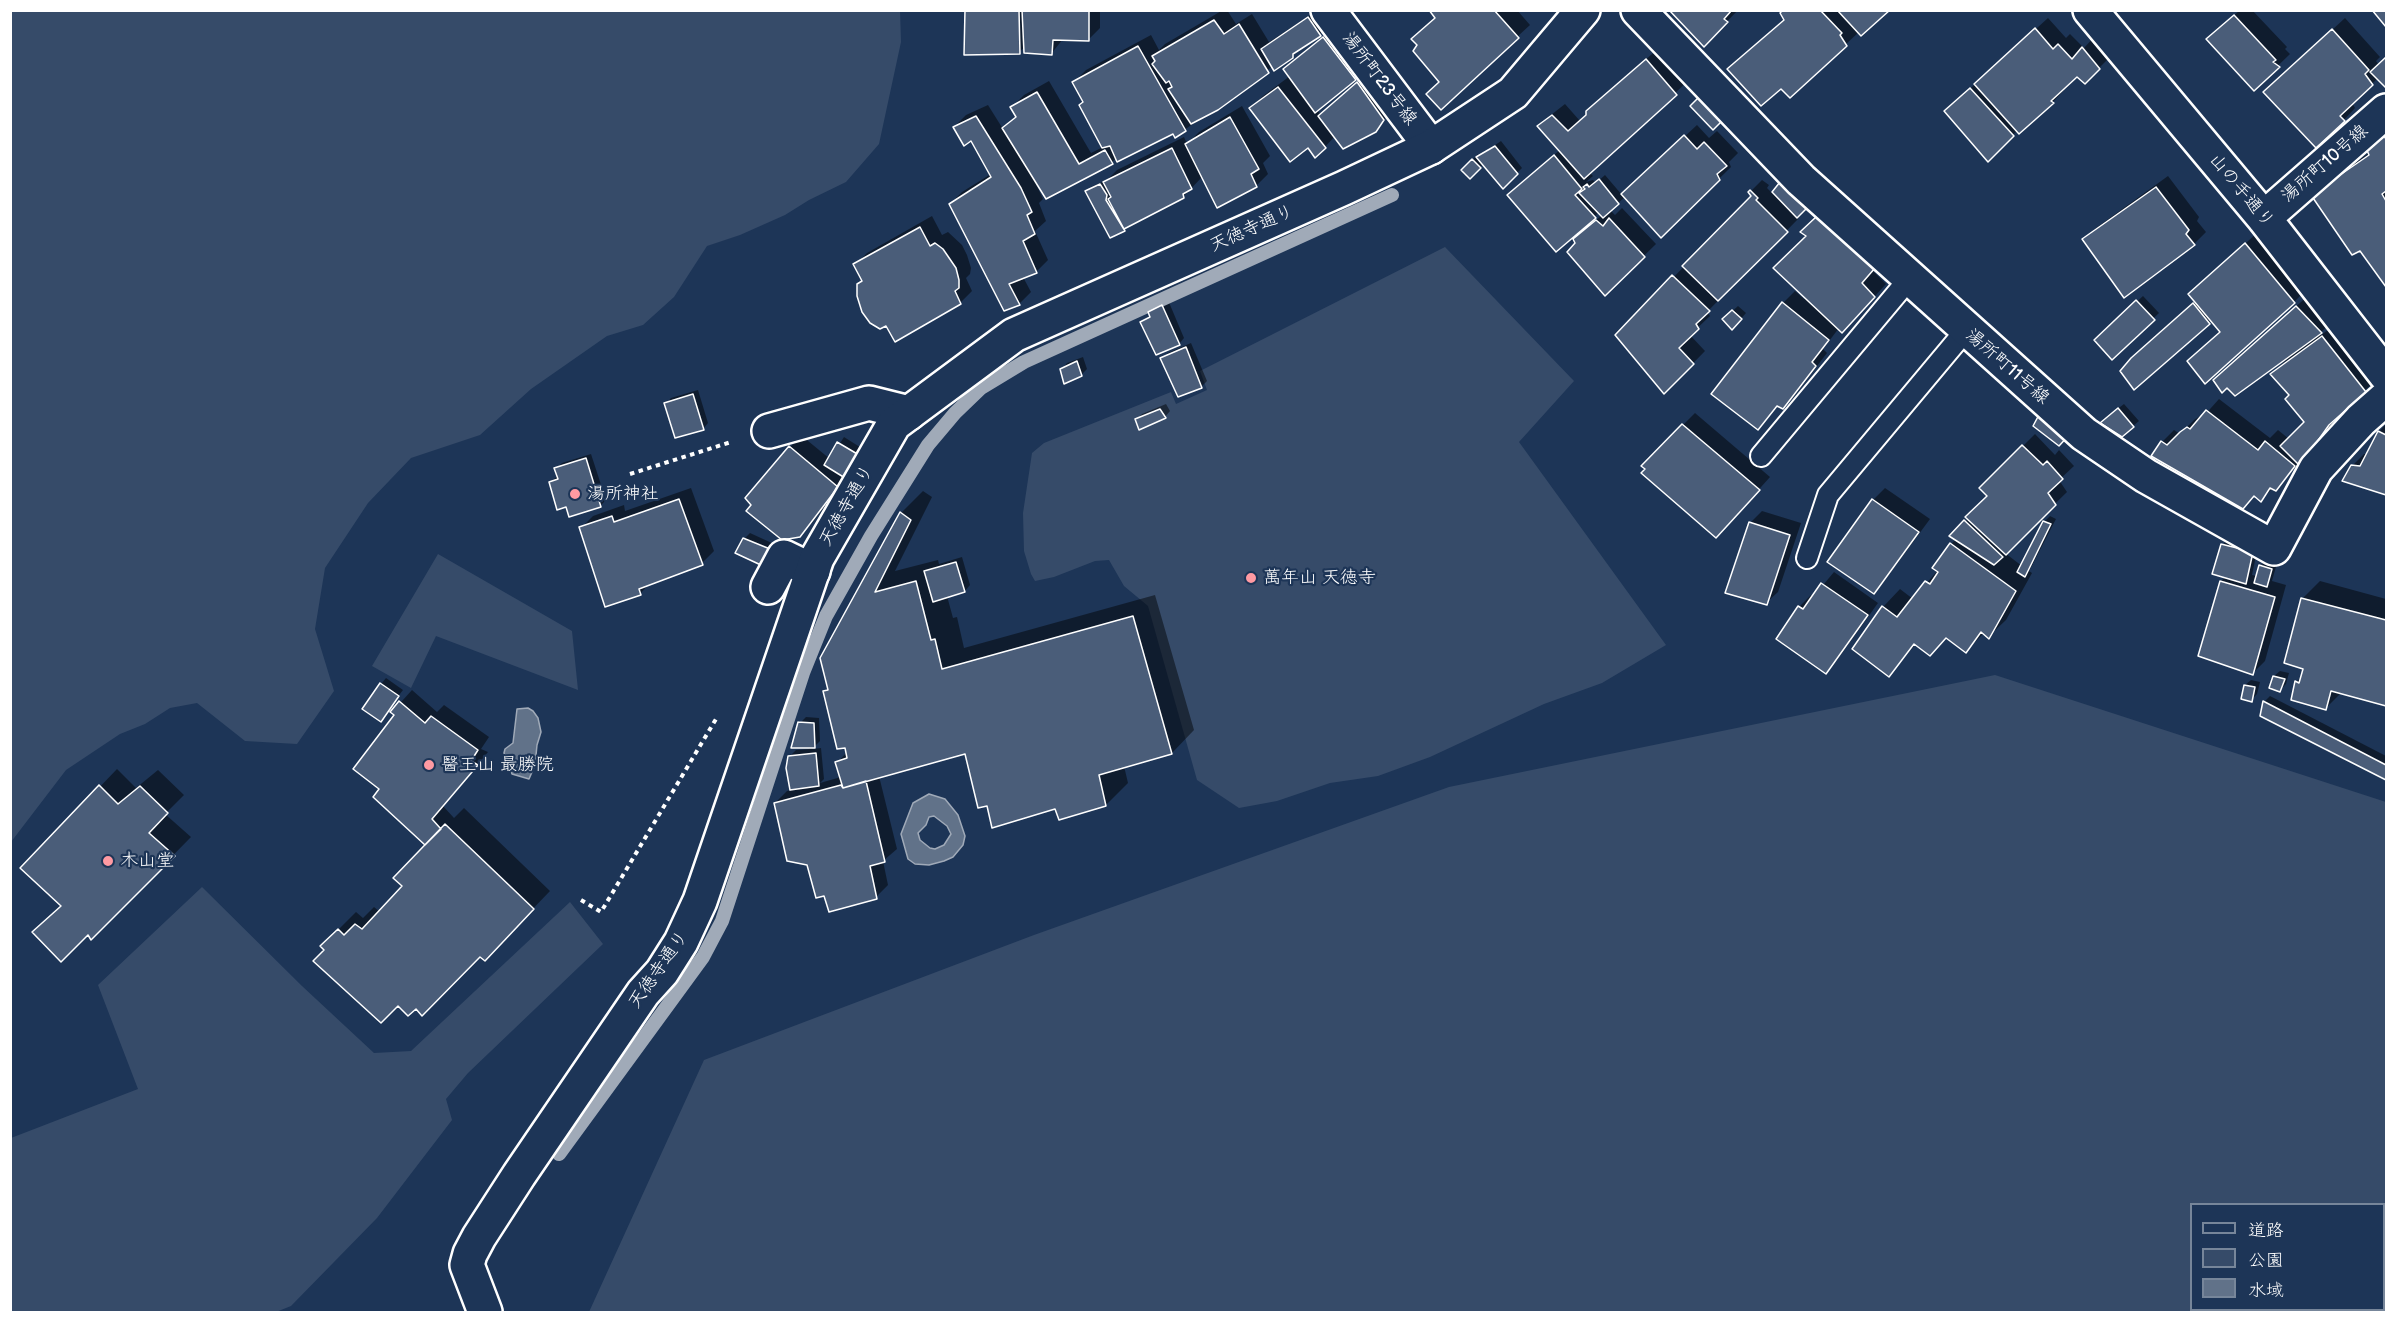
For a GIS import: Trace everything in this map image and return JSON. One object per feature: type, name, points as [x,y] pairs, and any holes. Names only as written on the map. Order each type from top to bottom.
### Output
[{"type":"street","name":"湯所町23号線","points":[[1328,10],[1431,147]]},
{"type":"street","name":"天徳寺通り","points":[[485,1312],[467,1265],[470,1254],[525,1166],[643,993],[662,972],[681,942],[700,901],[817,558],[894,424],[1014,336],[1431,147],[1513,93],[1583,10]]},
{"type":"street","name":"湯所町11号線","points":[[1638,10],[1801,180],[2084,434],[2146,476],[2274,548],[2316,469],[2361,420],[2386,398]]},
{"type":"street","name":"山の手通り","points":[[2090,10],[2264,218],[2386,375]]},
{"type":"street","name":"湯所町10号線","points":[[2264,218],[2386,111]]},
{"type":"street","points":[[769,431],[869,403],[909,413]]},
{"type":"street","points":[[768,587],[784,557],[813,570]]},
{"type":"lane","points":[[1761,456],[1909,279]]},
{"type":"lane","points":[[1808,558],[1828,495],[1966,330]]},
{"type":"path","points":[[630,474],[769,431]]},
{"type":"path","points":[[581,900],[601,912],[719,713]]},
{"type":"green space","points":[[11,10],[900,10],[901,42],[879,144],[846,182],[785,215],[740,235],[707,246],[674,297],[643,325],[607,336],[531,389],[480,435],[411,458],[368,503],[325,568],[315,629],[334,691],[297,744],[245,741],[197,703],[170,708],[145,724],[120,734],[66,770],[11,842]]},
{"type":"green space","points":[[1445,247],[1574,381],[1519,442],[1666,645],[1602,683],[1544,704],[1430,757],[1378,776],[1330,783],[1277,801],[1239,808],[1197,780],[1148,606],[1124,586],[1109,560],[1095,561],[1054,577],[1035,581],[1024,551],[1023,513],[1032,453],[1044,443],[1171,392],[1176,404],[1207,390],[1200,371]]},
{"type":"green space","points":[[438,554],[572,631],[578,690],[436,636],[411,688],[372,666]]},
{"type":"green space","points":[[1995,675],[2386,802],[2386,1312],[589,1312],[704,1060],[1034,935],[1449,787]]},
{"type":"green space","points":[[202,887],[374,1053],[411,1051],[570,902],[603,944],[468,1073],[446,1099],[452,1120],[377,1218],[291,1306],[276,1312],[11,1312],[11,1138],[138,1089],[98,985]]},
{"type":"water","points":[[528,708],[538,718],[541,732],[535,765],[529,779],[512,774],[504,753],[505,749],[513,743],[517,709]]},
{"type":"water","points":[[929,794],[945,799],[958,815],[965,836],[963,845],[953,857],[929,865],[915,864],[908,859],[901,834],[913,803]],"holes":[[[934,816],[947,826],[951,834],[944,845],[935,849],[930,848],[920,840],[918,833],[926,825],[929,817]]]},
{"type":"building","points":[[965,10],[1019,10],[1020,54],[964,55]]},
{"type":"building","points":[[1022,10],[1089,10],[1089,41],[1053,40],[1052,55],[1024,53]]},
{"type":"building","points":[[1429,10],[1494,10],[1519,38],[1441,110],[1426,94],[1439,82],[1413,51],[1417,45],[1411,39],[1435,18]]},
{"type":"building","points":[[1669,10],[1732,10],[1724,19],[1728,22],[1704,47]]},
{"type":"building","points":[[1783,10],[1820,10],[1842,33],[1840,35],[1847,46],[1790,98],[1781,89],[1761,106],[1727,69],[1784,20],[1780,13]]},
{"type":"building","points":[[1837,10],[1890,10],[1861,36]]},
{"type":"building","points":[[2372,10],[2386,10],[2386,27]]},
{"type":"building","points":[[2234,15],[2276,60],[2273,62],[2280,67],[2254,91],[2206,39]]},
{"type":"building","points":[[1308,17],[1321,36],[1293,54],[1293,58],[1274,71],[1261,49]]},
{"type":"building","points":[[1214,20],[1224,34],[1239,24],[1269,73],[1218,110],[1191,124],[1168,89],[1172,87],[1169,81],[1166,83],[1152,64],[1155,61],[1152,56]]},
{"type":"building","points":[[2035,28],[2053,49],[2058,44],[2072,59],[2082,47],[2100,69],[2085,84],[2077,77],[2051,101],[2054,103],[2019,134],[1974,84]]},
{"type":"building","points":[[2332,29],[2369,70],[2365,74],[2373,85],[2340,116],[2345,121],[2316,148],[2263,92]]},
{"type":"building","points":[[1323,37],[1356,80],[1315,113],[1283,69]]},
{"type":"building","points":[[1138,46],[1186,131],[1175,138],[1173,134],[1117,162],[1110,146],[1102,148],[1079,105],[1083,102],[1072,82]]},
{"type":"building","points":[[2386,57],[2386,88],[2370,72]]},
{"type":"building","points":[[1646,59],[1677,95],[1584,179],[1537,126],[1552,115],[1568,131],[1586,115],[1586,111]]},
{"type":"building","points":[[1357,82],[1384,120],[1376,132],[1343,149],[1318,116]]},
{"type":"building","points":[[1278,87],[1326,148],[1315,158],[1308,148],[1290,162],[1249,108]]},
{"type":"building","points":[[1970,88],[2014,136],[1988,162],[1944,111]]},
{"type":"building","points":[[1037,92],[1079,164],[1105,150],[1113,164],[1046,199],[1002,128],[1016,117],[1010,107]]},
{"type":"building","points":[[1701,95],[1724,119],[1713,130],[1690,106]]},
{"type":"building","points":[[976,116],[1021,188],[1032,212],[1027,215],[1035,234],[1023,241],[1037,273],[1009,284],[1020,305],[1004,311],[949,204],[991,177],[971,141],[964,146],[953,127]]},
{"type":"building","points":[[1230,117],[1259,169],[1251,174],[1257,187],[1217,208],[1185,144]]},
{"type":"building","points":[[1684,135],[1697,149],[1704,142],[1727,166],[1717,174],[1720,180],[1661,238],[1621,194]]},
{"type":"building","points":[[2384,136],[2386,139],[2386,191],[2382,194],[2386,201],[2386,287],[2360,251],[2352,255],[2311,195],[2369,155],[2366,148]]},
{"type":"building","points":[[1495,146],[1518,174],[1503,189],[1476,157]]},
{"type":"building","points":[[1172,148],[1192,189],[1183,194],[1184,198],[1124,229],[1108,199],[1111,197],[1103,182]]},
{"type":"building","points":[[1554,155],[1582,189],[1575,195],[1596,218],[1556,252],[1507,195]]},
{"type":"building","points":[[1472,159],[1481,168],[1470,179],[1461,170]]},
{"type":"building","points":[[1784,177],[1811,204],[1797,218],[1772,192]]},
{"type":"building","points":[[1599,179],[1619,204],[1603,218],[1579,193],[1585,189],[1583,187],[1587,184],[1589,187]]},
{"type":"building","points":[[1100,184],[1107,195],[1106,200],[1125,231],[1110,238],[1085,191]]},
{"type":"building","points":[[2156,187],[2189,230],[2186,234],[2195,245],[2124,298],[2082,239]]},
{"type":"building","points":[[1750,190],[1758,198],[1756,200],[1788,232],[1718,301],[1682,266],[1751,196],[1748,192]]},
{"type":"building","points":[[1817,216],[1875,268],[1862,283],[1875,297],[1842,333],[1773,268],[1806,236],[1800,232]]},
{"type":"building","points":[[1609,218],[1645,257],[1605,296],[1567,252],[1575,243],[1573,239],[1596,220],[1603,226]]},
{"type":"building","points":[[920,227],[930,246],[935,243],[943,249],[956,268],[959,288],[955,291],[961,304],[895,342],[886,326],[880,329],[870,323],[862,312],[857,296],[857,284],[862,281],[853,264]]},
{"type":"building","points":[[2245,243],[2295,303],[2205,384],[2187,361],[2220,332],[2188,294]]},
{"type":"building","points":[[1672,275],[1710,311],[1696,324],[1699,329],[1679,348],[1694,364],[1664,394],[1615,335]]},
{"type":"building","points":[[2136,300],[2155,320],[2112,360],[2094,340]]},
{"type":"building","points":[[1782,302],[1829,340],[1812,362],[1816,366],[1783,409],[1777,406],[1758,430],[1711,394]]},
{"type":"building","points":[[2193,303],[2210,324],[2134,390],[2120,371],[2131,358]]},
{"type":"building","points":[[1162,305],[1180,345],[1156,355],[1140,322],[1150,317],[1148,312]]},
{"type":"building","points":[[2296,306],[2322,333],[2235,396],[2227,388],[2222,393],[2213,380]]},
{"type":"building","points":[[1732,310],[1742,319],[1732,330],[1722,319]]},
{"type":"building","points":[[2322,336],[2366,392],[2329,425],[2300,466],[2280,446],[2304,422],[2285,399],[2289,395],[2270,374]]},
{"type":"building","points":[[1186,347],[1202,388],[1178,397],[1160,358]]},
{"type":"building","points":[[1077,361],[1082,376],[1064,384],[1060,369]]},
{"type":"building","points":[[693,394],[704,430],[675,438],[664,403]]},
{"type":"building","points":[[2118,408],[2134,427],[2122,437],[2100,423]]},
{"type":"building","points":[[1160,409],[1166,418],[1139,430],[1135,419]]},
{"type":"building","points":[[2206,410],[2258,450],[2265,441],[2295,466],[2276,491],[2270,488],[2261,502],[2254,496],[2243,509],[2151,456],[2161,441],[2167,445],[2187,427],[2190,429]]},
{"type":"building","points":[[2041,411],[2069,435],[2059,446],[2033,426]]},
{"type":"building","points":[[1682,424],[1760,490],[1716,538],[1641,473],[1645,469],[1641,466]]},
{"type":"building","points":[[2378,431],[2386,435],[2386,495],[2342,481],[2351,465],[2360,466]]},
{"type":"building","points":[[837,442],[859,455],[845,478],[824,465]]},
{"type":"building","points":[[2022,445],[2043,465],[2047,461],[2063,479],[2048,493],[2056,505],[2006,555],[1965,517],[1987,496],[1979,488]]},
{"type":"building","points":[[789,446],[838,487],[800,537],[782,540],[746,511],[751,505],[745,498]]},
{"type":"building","name":"湯所神社","points":[[586,458],[601,507],[569,517],[566,507],[557,510],[549,482],[558,479],[554,468]]},
{"type":"building","points":[[679,499],[703,565],[639,589],[641,595],[605,607],[579,527],[612,516],[614,522]]},
{"type":"building","points":[[1872,499],[1919,532],[1874,594],[1827,562]]},
{"type":"building","points":[[900,512],[911,520],[875,592],[916,581],[931,640],[935,639],[942,669],[1133,616],[1172,754],[1099,775],[1106,806],[1059,820],[1055,809],[992,828],[987,806],[978,808],[965,754],[843,788],[835,762],[847,758],[845,748],[837,749],[823,691],[828,690],[820,658]]},
{"type":"building","points":[[1964,520],[2003,557],[1994,565],[1949,536]]},
{"type":"building","points":[[2043,521],[2051,524],[2025,577],[2017,572]]},
{"type":"building","points":[[1749,522],[1790,535],[1767,605],[1725,593]]},
{"type":"building","points":[[743,538],[770,549],[763,566],[735,553]]},
{"type":"building","points":[[1950,543],[2016,591],[1989,639],[1981,632],[1966,653],[1946,638],[1930,656],[1914,644],[1889,677],[1852,649],[1882,606],[1897,617],[1925,581],[1930,584],[1938,572],[1932,568]]},
{"type":"building","points":[[2221,544],[2253,552],[2246,584],[2212,574]]},
{"type":"building","points":[[956,562],[965,592],[933,602],[924,571]]},
{"type":"building","points":[[2259,565],[2272,569],[2267,587],[2254,583]]},
{"type":"building","points":[[2220,581],[2275,597],[2253,675],[2198,656]]},
{"type":"building","points":[[1821,583],[1868,615],[1826,674],[1776,639],[1798,606],[1803,609]]},
{"type":"building","points":[[2301,598],[2386,620],[2386,706],[2331,691],[2326,710],[2291,700],[2295,681],[2299,683],[2303,669],[2284,663]]},
{"type":"building","points":[[2273,676],[2285,679],[2280,692],[2269,688]]},
{"type":"building","points":[[380,683],[399,696],[381,722],[362,709]]},
{"type":"building","points":[[2244,685],[2255,687],[2252,702],[2241,699]]},
{"type":"building","points":[[399,701],[425,723],[431,716],[478,750],[471,761],[478,765],[432,819],[441,829],[425,845],[373,797],[379,789],[353,769],[394,715],[390,712]]},
{"type":"building","points":[[2263,701],[2386,765],[2386,780],[2260,716]]},
{"type":"building","points":[[798,722],[814,723],[815,748],[791,748]]},
{"type":"building","points":[[816,753],[819,786],[790,790],[786,768],[788,756]]},
{"type":"building","points":[[866,781],[885,862],[870,866],[877,899],[829,912],[824,896],[816,898],[807,865],[787,861],[774,803],[841,785],[843,788]]},
{"type":"building","points":[[99,785],[118,804],[140,786],[168,813],[149,833],[175,856],[91,940],[88,935],[61,962],[32,932],[61,906],[20,868]]},
{"type":"building","points":[[445,824],[534,909],[485,961],[480,957],[422,1016],[416,1009],[408,1016],[398,1006],[381,1023],[313,961],[324,950],[320,946],[338,929],[344,935],[355,924],[362,929],[402,886],[393,878]]},
{"type":"waterway","points":[[559,1154],[703,957],[722,921],[803,673],[826,616],[871,536],[928,445],[955,413],[981,388],[1024,362],[1392,195]]},
{"type":"place","name":"湯所神社","points":[[575,494]]},
{"type":"place","name":"萬年山 天徳寺","points":[[1251,578]]},
{"type":"place","name":"醫王山 最勝院","points":[[429,765]]},
{"type":"place","name":"木山堂","points":[[108,861]]}]
